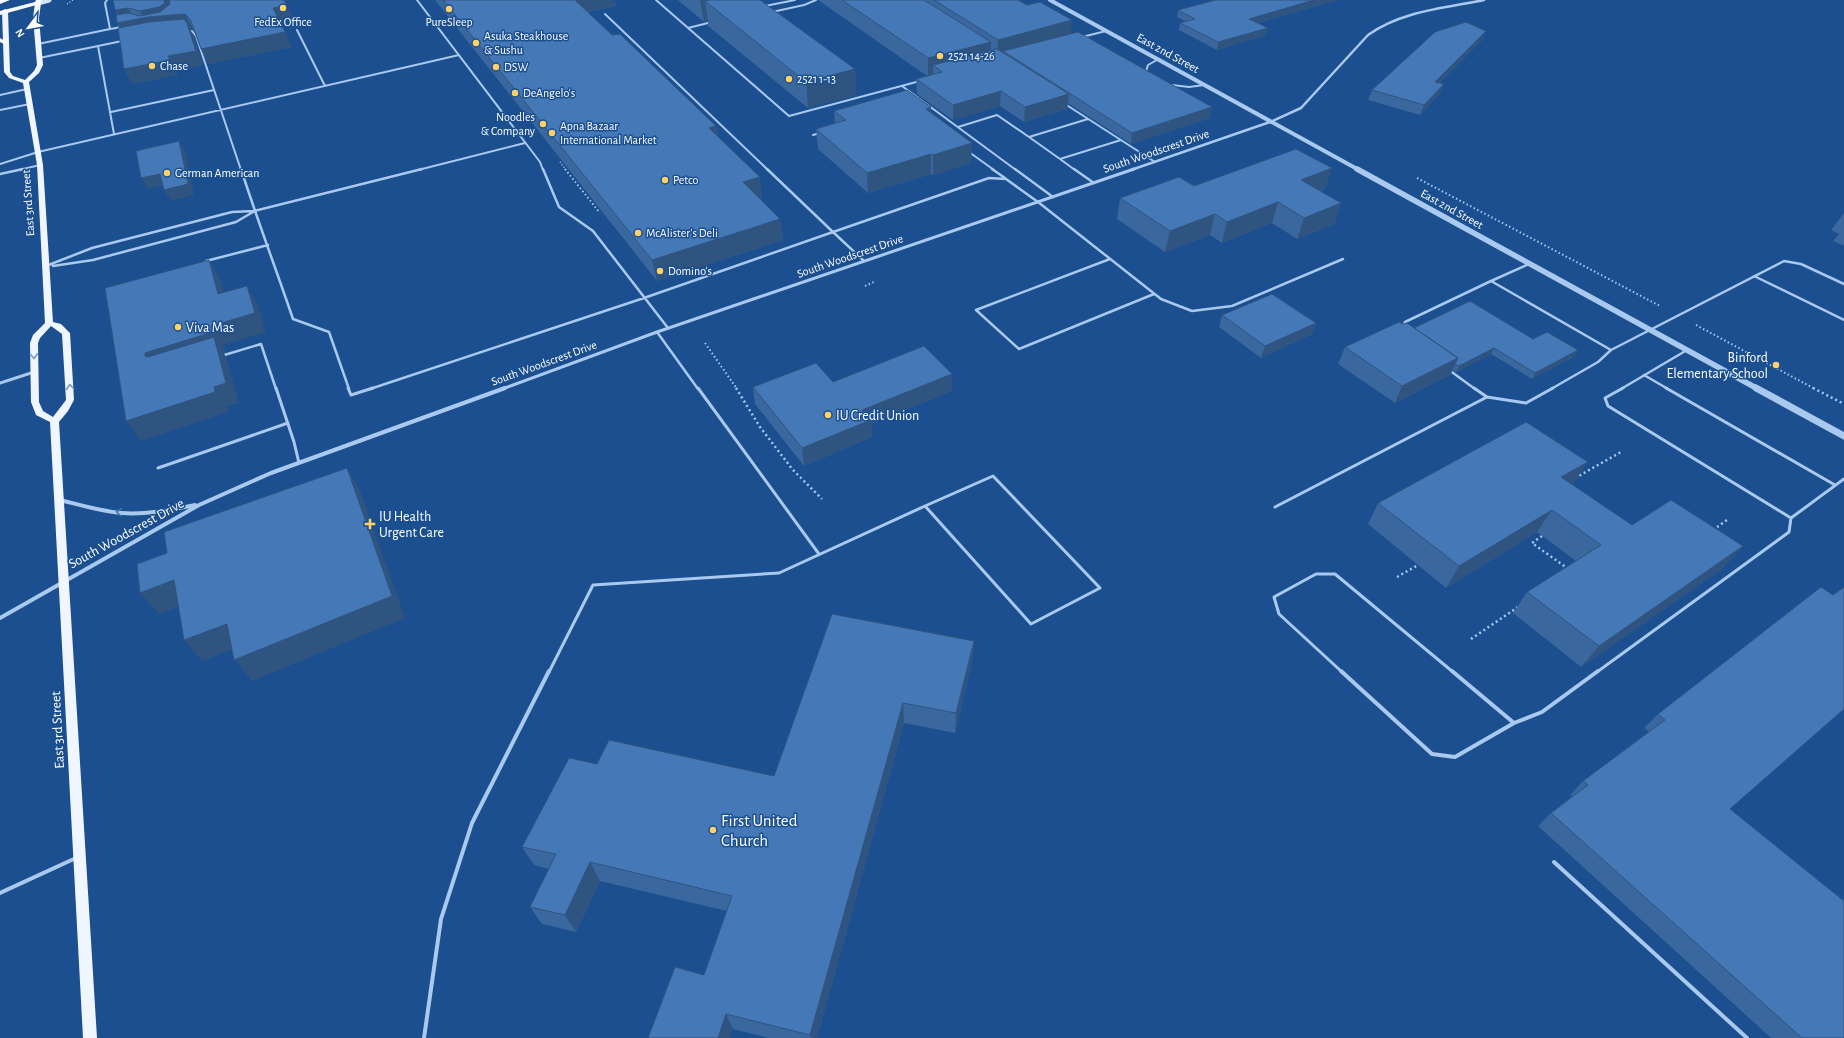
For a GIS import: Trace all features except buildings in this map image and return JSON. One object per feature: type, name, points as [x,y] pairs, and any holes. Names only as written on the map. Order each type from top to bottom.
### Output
[{"type":"highway","points":[[4,1],[2,12],[38,1]]},
{"type":"main road","points":[[2,12],[3,41],[7,74],[27,86],[39,68],[36,18],[38,1],[49,0]]},
{"type":"main road","name":"East 3rd Street","points":[[27,86],[40,165],[49,323]]},
{"type":"main road","points":[[49,323],[58,326],[66,333],[70,391],[68,404],[54,421],[39,413],[36,408],[34,372],[34,340],[49,323]]},
{"type":"main road","name":"East 3rd Street","points":[[54,421],[90,1038]]},
{"type":"street","name":"East 2nd Street","points":[[1050,0],[1844,436]]},
{"type":"street","name":"South Woodscrest Drive","points":[[0,618],[199,505],[271,473],[668,328],[1270,122],[1301,108],[1368,35],[1380,26],[1413,16],[1484,0]]},
{"type":"street","points":[[0,383],[34,372]]},
{"type":"street","name":"South Woodscrest Drive","points":[[59,499],[108,511],[129,514],[152,513],[199,505]]},
{"type":"lane","points":[[108,0],[104,3],[110,29]]},
{"type":"lane","points":[[417,0],[540,162],[559,207],[593,231],[668,328]]},
{"type":"lane","points":[[656,0],[789,116],[924,80]]},
{"type":"lane","points":[[762,7],[795,0]]},
{"type":"lane","points":[[770,13],[804,6],[816,0]]},
{"type":"lane","points":[[605,14],[864,261]]},
{"type":"lane","points":[[688,28],[717,21]]},
{"type":"lane","points":[[38,44],[123,27]]},
{"type":"lane","points":[[297,30],[326,86]]},
{"type":"lane","points":[[185,31],[192,31],[196,36],[254,211],[268,244],[293,319],[328,332],[351,395],[644,298],[989,178],[1006,179]]},
{"type":"lane","points":[[1078,38],[1106,31]]},
{"type":"lane","points":[[39,58],[126,40]]},
{"type":"lane","points":[[98,46],[114,134]]},
{"type":"lane","points":[[0,164],[38,152],[459,55]]},
{"type":"lane","points":[[1151,75],[1145,71],[1148,65],[1157,60]]},
{"type":"lane","points":[[1170,85],[1189,87],[1204,85]]},
{"type":"lane","points":[[0,95],[27,86]]},
{"type":"lane","points":[[902,86],[1053,197]]},
{"type":"lane","points":[[111,112],[214,90]]},
{"type":"lane","points":[[1062,102],[1155,162]]},
{"type":"lane","points":[[0,110],[30,104]]},
{"type":"lane","points":[[958,127],[997,115],[1094,183]]},
{"type":"lane","points":[[1029,137],[1088,119]]},
{"type":"lane","points":[[813,135],[820,133]]},
{"type":"lane","points":[[1060,159],[1121,140]]},
{"type":"lane","points":[[46,266],[92,248],[232,212],[254,211],[525,143]]},
{"type":"lane","points":[[963,148],[1038,202],[1161,299],[1192,311],[1232,306],[1343,259]]},
{"type":"lane","points":[[0,174],[40,165]]},
{"type":"lane","points":[[46,266],[93,260],[236,222],[254,211]]},
{"type":"lane","points":[[199,263],[268,244]]},
{"type":"lane","points":[[1110,259],[976,310],[1019,349],[1154,294]]},
{"type":"lane","points":[[1443,366],[1487,397],[1526,403],[1598,362],[1611,350],[1784,261],[1802,264],[1844,284]]},
{"type":"lane","points":[[1402,328],[1405,322],[1529,264]]},
{"type":"lane","points":[[1754,276],[1844,320]]},
{"type":"lane","points":[[1491,281],[1611,350]]},
{"type":"lane","points":[[657,332],[819,554]]},
{"type":"lane","points":[[218,357],[261,344],[288,423],[299,463]]},
{"type":"lane","points":[[1687,350],[1605,398],[1608,406],[1791,518]]},
{"type":"lane","points":[[1644,375],[1835,485]]},
{"type":"lane","points":[[1275,507],[1487,397]]},
{"type":"lane","points":[[158,468],[288,423]]},
{"type":"lane","points":[[424,1038],[441,919],[472,823],[592,585],[779,573],[819,554],[925,506],[993,476],[1100,588],[1031,624],[925,506]]},
{"type":"lane","points":[[1514,723],[1336,574],[1316,574],[1274,596],[1279,614],[1432,754],[1455,757],[1514,723],[1542,712],[1769,547],[1788,532],[1791,518],[1844,479]]},
{"type":"lane","points":[[0,893],[80,856]]},
{"type":"lane","points":[[1554,862],[1747,1038]]},
{"type":"path","points":[[69,3],[73,0]]},
{"type":"path","points":[[1410,176],[1424,181],[1844,404]]},
{"type":"path","points":[[865,286],[876,281]]},
{"type":"path","points":[[705,343],[745,400],[760,428],[793,470],[822,499]]},
{"type":"path","points":[[1570,482],[1621,452]]},
{"type":"path","points":[[1708,533],[1727,520]]},
{"type":"path","points":[[1542,536],[1532,543],[1572,571]]},
{"type":"path","points":[[1397,577],[1418,565]]},
{"type":"path","points":[[1471,639],[1522,604]]},
{"type":"place","name":"FedEx Office","points":[[283,8]]},
{"type":"place","name":"PureSleep","points":[[449,9]]},
{"type":"place","name":"Asuka Steakhouse & Sushu","points":[[476,43]]},
{"type":"place","name":"2521 14-26","points":[[940,56]]},
{"type":"place","name":"Chase","points":[[152,66]]},
{"type":"place","name":"DSW","points":[[496,67]]},
{"type":"place","name":"2521 1-13","points":[[789,79]]},
{"type":"place","name":"DeAngelo's","points":[[515,93]]},
{"type":"place","name":"Noodles & Company","points":[[543,124]]},
{"type":"place","name":"Apna Bazaar International Market","points":[[552,133]]},
{"type":"place","name":"German American","points":[[167,173]]},
{"type":"place","name":"Petco","points":[[665,180]]},
{"type":"place","name":"McAlister's Deli","points":[[638,233]]},
{"type":"place","name":"Domino's","points":[[660,271]]},
{"type":"place","name":"Viva Mas","points":[[178,327]]},
{"type":"place","name":"Binford Elementary School","points":[[1776,365]]},
{"type":"place","name":"IU Credit Union","points":[[828,415]]},
{"type":"place","name":"IU Health Urgent Care","points":[[370,524]]},
{"type":"place","name":"First United Church","points":[[713,830]]}]
